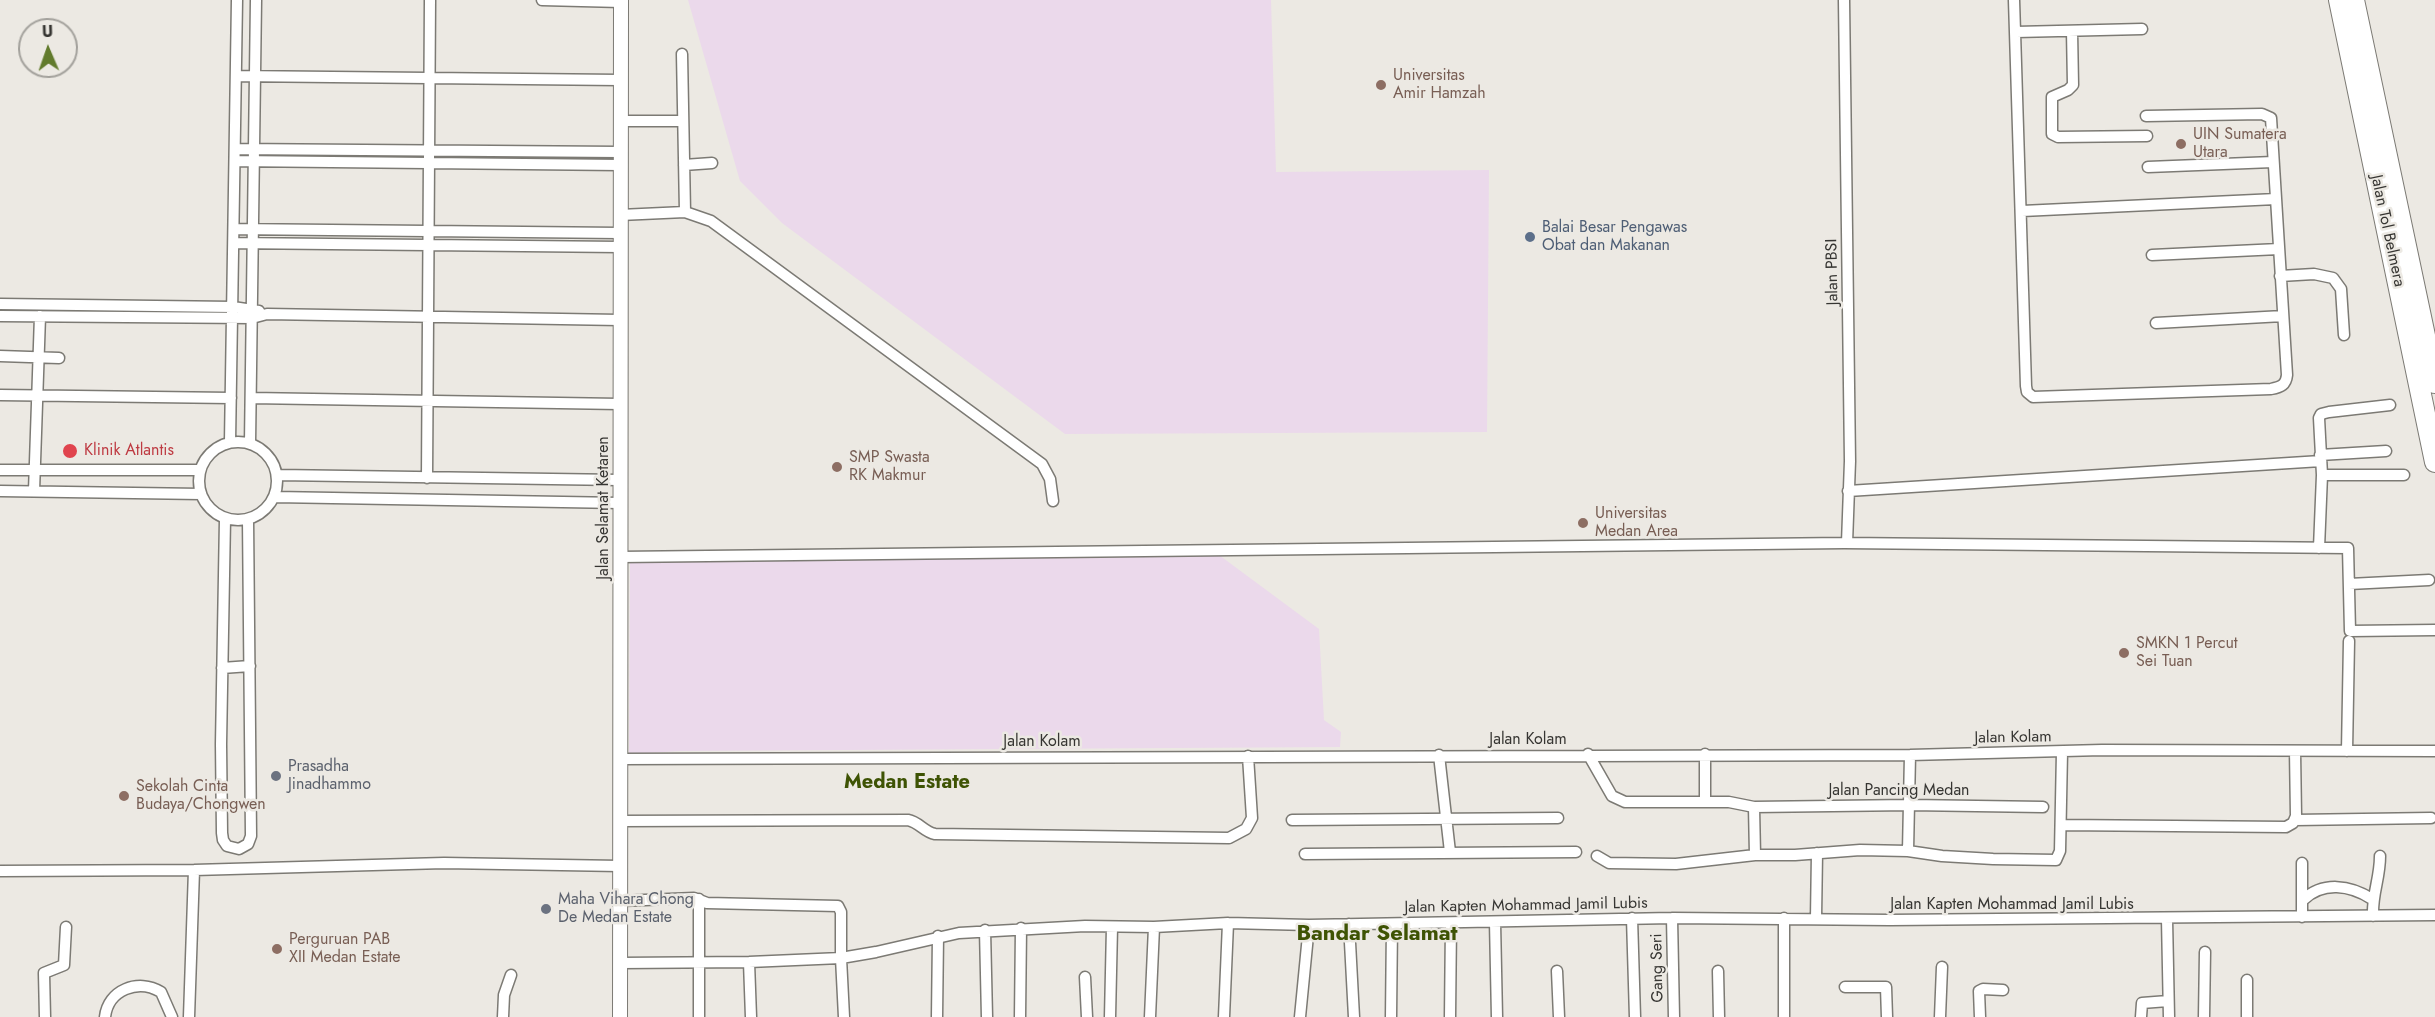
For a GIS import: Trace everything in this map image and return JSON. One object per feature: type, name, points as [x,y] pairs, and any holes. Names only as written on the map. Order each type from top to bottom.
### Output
[{"type":"highway","name":"Jalan Tol Belmera","points":[[2339,0],[2435,462]]},
{"type":"highway","name":"Jalan Tol Belmera","points":[[2354,0],[2435,383]]},
{"type":"street","points":[[230,442],[237,0]]},
{"type":"street","points":[[250,443],[256,0]]},
{"type":"street","points":[[427,478],[430,0]]},
{"type":"street","points":[[542,0],[621,1]]},
{"type":"street","name":"Jalan PBSI","points":[[1844,0],[1850,461],[1847,543]]},
{"type":"street","points":[[2014,0],[2026,386],[2033,397],[2278,388],[2285,383],[2287,375],[2271,118],[2267,114],[2146,116]]},
{"type":"street","name":"Jalan Selamat Ketaren","points":[[620,1017],[621,1]]},
{"type":"street","points":[[2016,32],[2142,29]]},
{"type":"street","points":[[2072,31],[2073,85],[2068,90],[2052,97],[2052,134],[2058,137],[2147,136]]},
{"type":"street","points":[[682,54],[685,212]]},
{"type":"street","points":[[236,76],[621,80]]},
{"type":"street","points":[[621,122],[683,122]]},
{"type":"street","points":[[235,149],[429,150],[620,159]]},
{"type":"street","points":[[235,161],[429,164],[620,159]]},
{"type":"street","points":[[2148,167],[2274,162]]},
{"type":"street","points":[[684,165],[712,164]]},
{"type":"street","points":[[2022,211],[2276,199]]},
{"type":"street","points":[[620,214],[685,212],[711,221],[1042,464],[1050,479],[1053,501]]},
{"type":"street","points":[[234,229],[530,232],[564,233],[620,240]]},
{"type":"street","points":[[296,244],[297,230]]},
{"type":"street","points":[[332,230],[332,244]]},
{"type":"street","points":[[360,230],[360,244]]},
{"type":"street","points":[[386,231],[386,245]]},
{"type":"street","points":[[475,232],[475,246]]},
{"type":"street","points":[[502,232],[502,246]]},
{"type":"street","points":[[530,232],[530,246]]},
{"type":"street","points":[[564,233],[564,247]]},
{"type":"street","points":[[234,243],[564,247],[620,240]]},
{"type":"street","points":[[2152,255],[2279,249]]},
{"type":"street","points":[[2280,276],[2314,274],[2333,278],[2341,289],[2344,335]]},
{"type":"street","points":[[0,304],[252,314],[620,320]]},
{"type":"street","points":[[0,316],[233,313]]},
{"type":"street","points":[[34,491],[40,316]]},
{"type":"street","points":[[2156,323],[2283,316]]},
{"type":"street","points":[[0,357],[59,358]]},
{"type":"street","points":[[0,395],[231,398]]},
{"type":"street","points":[[251,398],[620,404]]},
{"type":"street","points":[[2319,548],[2322,475],[2319,418],[2321,414],[2390,405]]},
{"type":"street","points":[[230,442],[250,443],[268,454],[278,476],[275,497],[264,511],[248,519],[225,519],[211,510],[201,494],[200,470],[211,453],[230,442]]},
{"type":"street","points":[[1848,491],[2321,458],[2386,450]]},
{"type":"street","points":[[0,470],[200,470]]},
{"type":"street","points":[[2322,475],[2404,475]]},
{"type":"street","points":[[278,476],[620,480]]},
{"type":"street","points":[[0,491],[201,494]]},
{"type":"street","points":[[275,497],[620,503]]},
{"type":"street","points":[[225,519],[222,833],[227,846],[239,849],[248,844],[251,836],[248,519]]},
{"type":"street","points":[[620,557],[1847,543],[2348,548],[2349,632],[2435,630]]},
{"type":"street","points":[[2349,584],[2429,580]]},
{"type":"street","points":[[2347,751],[2349,641]]},
{"type":"street","points":[[222,668],[250,666]]},
{"type":"street","points":[[2061,825],[2277,828],[2290,825],[2295,820],[2296,811],[2295,751]]},
{"type":"street","name":"Jalan Kolam","points":[[620,759],[2435,751]]},
{"type":"street","points":[[1596,856],[1609,863],[1676,864],[1755,855],[1860,850],[2054,861],[2060,854],[2062,752]]},
{"type":"street","name":"Jalan Pancing Medan","points":[[1588,754],[1610,793],[1620,801],[1705,801],[1739,803],[1754,807],[1910,805],[2043,807]]},
{"type":"street","points":[[1705,754],[1705,801]]},
{"type":"street","points":[[1439,755],[1450,852]]},
{"type":"street","points":[[1908,851],[1910,755]]},
{"type":"street","points":[[620,821],[908,820],[916,822],[926,831],[935,834],[1229,838],[1246,829],[1252,818],[1248,756]]},
{"type":"street","points":[[1754,807],[1755,855]]},
{"type":"street","points":[[1292,820],[1558,818]]},
{"type":"street","points":[[2295,820],[2431,818]]},
{"type":"street","points":[[1305,855],[1576,852]]},
{"type":"street","points":[[1816,918],[1817,853]]},
{"type":"street","points":[[2373,916],[2372,899],[2380,873],[2380,856]]},
{"type":"street","points":[[2302,862],[2302,917]]},
{"type":"street","points":[[0,871],[194,870],[444,863],[620,866]]},
{"type":"street","points":[[189,1017],[194,870]]},
{"type":"street","points":[[2303,900],[2314,891],[2332,887],[2353,889],[2372,899]]},
{"type":"street","points":[[620,901],[691,898],[707,903],[838,906],[841,912],[844,1017]]},
{"type":"street","points":[[699,899],[699,1017]]},
{"type":"street","name":"Jalan Kapten Mohammad Jamil Lubis","points":[[620,963],[749,962],[841,958],[876,952],[938,936],[1021,928],[1154,927],[1228,923],[1392,924],[1632,918],[2167,919],[2435,915]]},
{"type":"street","points":[[1632,918],[1635,1017]]},
{"type":"street","name":"Gang Seri","points":[[1672,918],[1674,1017]]},
{"type":"street","points":[[1784,918],[1784,1017]]},
{"type":"street","points":[[2167,919],[2169,1017]]},
{"type":"street","points":[[1495,922],[1497,1017]]},
{"type":"street","points":[[1224,1017],[1228,923]]},
{"type":"street","points":[[1450,1017],[1451,923]]},
{"type":"street","points":[[1349,924],[1354,1017]]},
{"type":"street","points":[[1391,1017],[1392,924]]},
{"type":"street","points":[[1300,1017],[1309,925]]},
{"type":"street","points":[[45,1017],[44,973],[64,965],[66,927]]},
{"type":"street","points":[[1110,1017],[1112,927]]},
{"type":"street","points":[[1150,1017],[1154,927]]},
{"type":"street","points":[[1020,1017],[1021,928]]},
{"type":"street","points":[[986,930],[987,1017]]},
{"type":"street","points":[[936,1017],[938,936]]},
{"type":"street","points":[[2204,1017],[2205,952]]},
{"type":"street","points":[[749,962],[751,1017]]},
{"type":"street","points":[[1940,1017],[1942,967]]},
{"type":"street","points":[[1718,970],[1719,1017]]},
{"type":"street","points":[[1557,972],[1559,1017]]},
{"type":"street","points":[[503,1017],[504,995],[512,975]]},
{"type":"street","points":[[1085,977],[1087,1017]]},
{"type":"street","points":[[2247,980],[2247,1017]]},
{"type":"street","points":[[105,1017],[106,1008],[112,998],[135,985],[153,987],[160,992],[172,1017]]},
{"type":"street","points":[[1845,987],[1886,987],[1887,1017]]},
{"type":"street","points":[[1980,1017],[1979,991],[1983,988],[2003,990]]},
{"type":"street","points":[[2141,1017],[2142,1003],[2168,1001]]},
{"type":"shaded area","points":[[688,0],[1271,0],[1276,172],[1489,170],[1487,432],[1065,434],[782,223],[740,181]]},
{"type":"shaded area","points":[[1219,555],[1319,629],[1324,720],[1341,732],[1340,747],[680,751],[629,754],[630,561]]},
{"type":"place","name":"Universitas Amir Hamzah","points":[[1381,85]]},
{"type":"place","name":"UIN Sumatera Utara","points":[[2181,144]]},
{"type":"place","name":"Balai Besar Pengawas Obat dan Makanan","points":[[1530,237]]},
{"type":"place","name":"Klinik Atlantis","points":[[70,451]]},
{"type":"place","name":"SMP Swasta RK Makmur","points":[[837,467]]},
{"type":"place","name":"Universitas Medan Area","points":[[1583,523]]},
{"type":"place","name":"SMKN 1 Percut Sei Tuan","points":[[2124,653]]},
{"type":"place","name":"Prasadha Jinadhammo","points":[[276,776]]},
{"type":"place","name":"Sekolah Cinta Budaya/Chongwen","points":[[124,796]]},
{"type":"place","name":"Maha Vihara Chong De Medan Estate","points":[[546,909]]},
{"type":"place","name":"Perguruan PAB XII Medan Estate","points":[[277,949]]},
{"type":"district","name":"Medan Estate","points":[[907,783]]},
{"type":"district","name":"Bandar Selamat","points":[[1377,935]]}]
